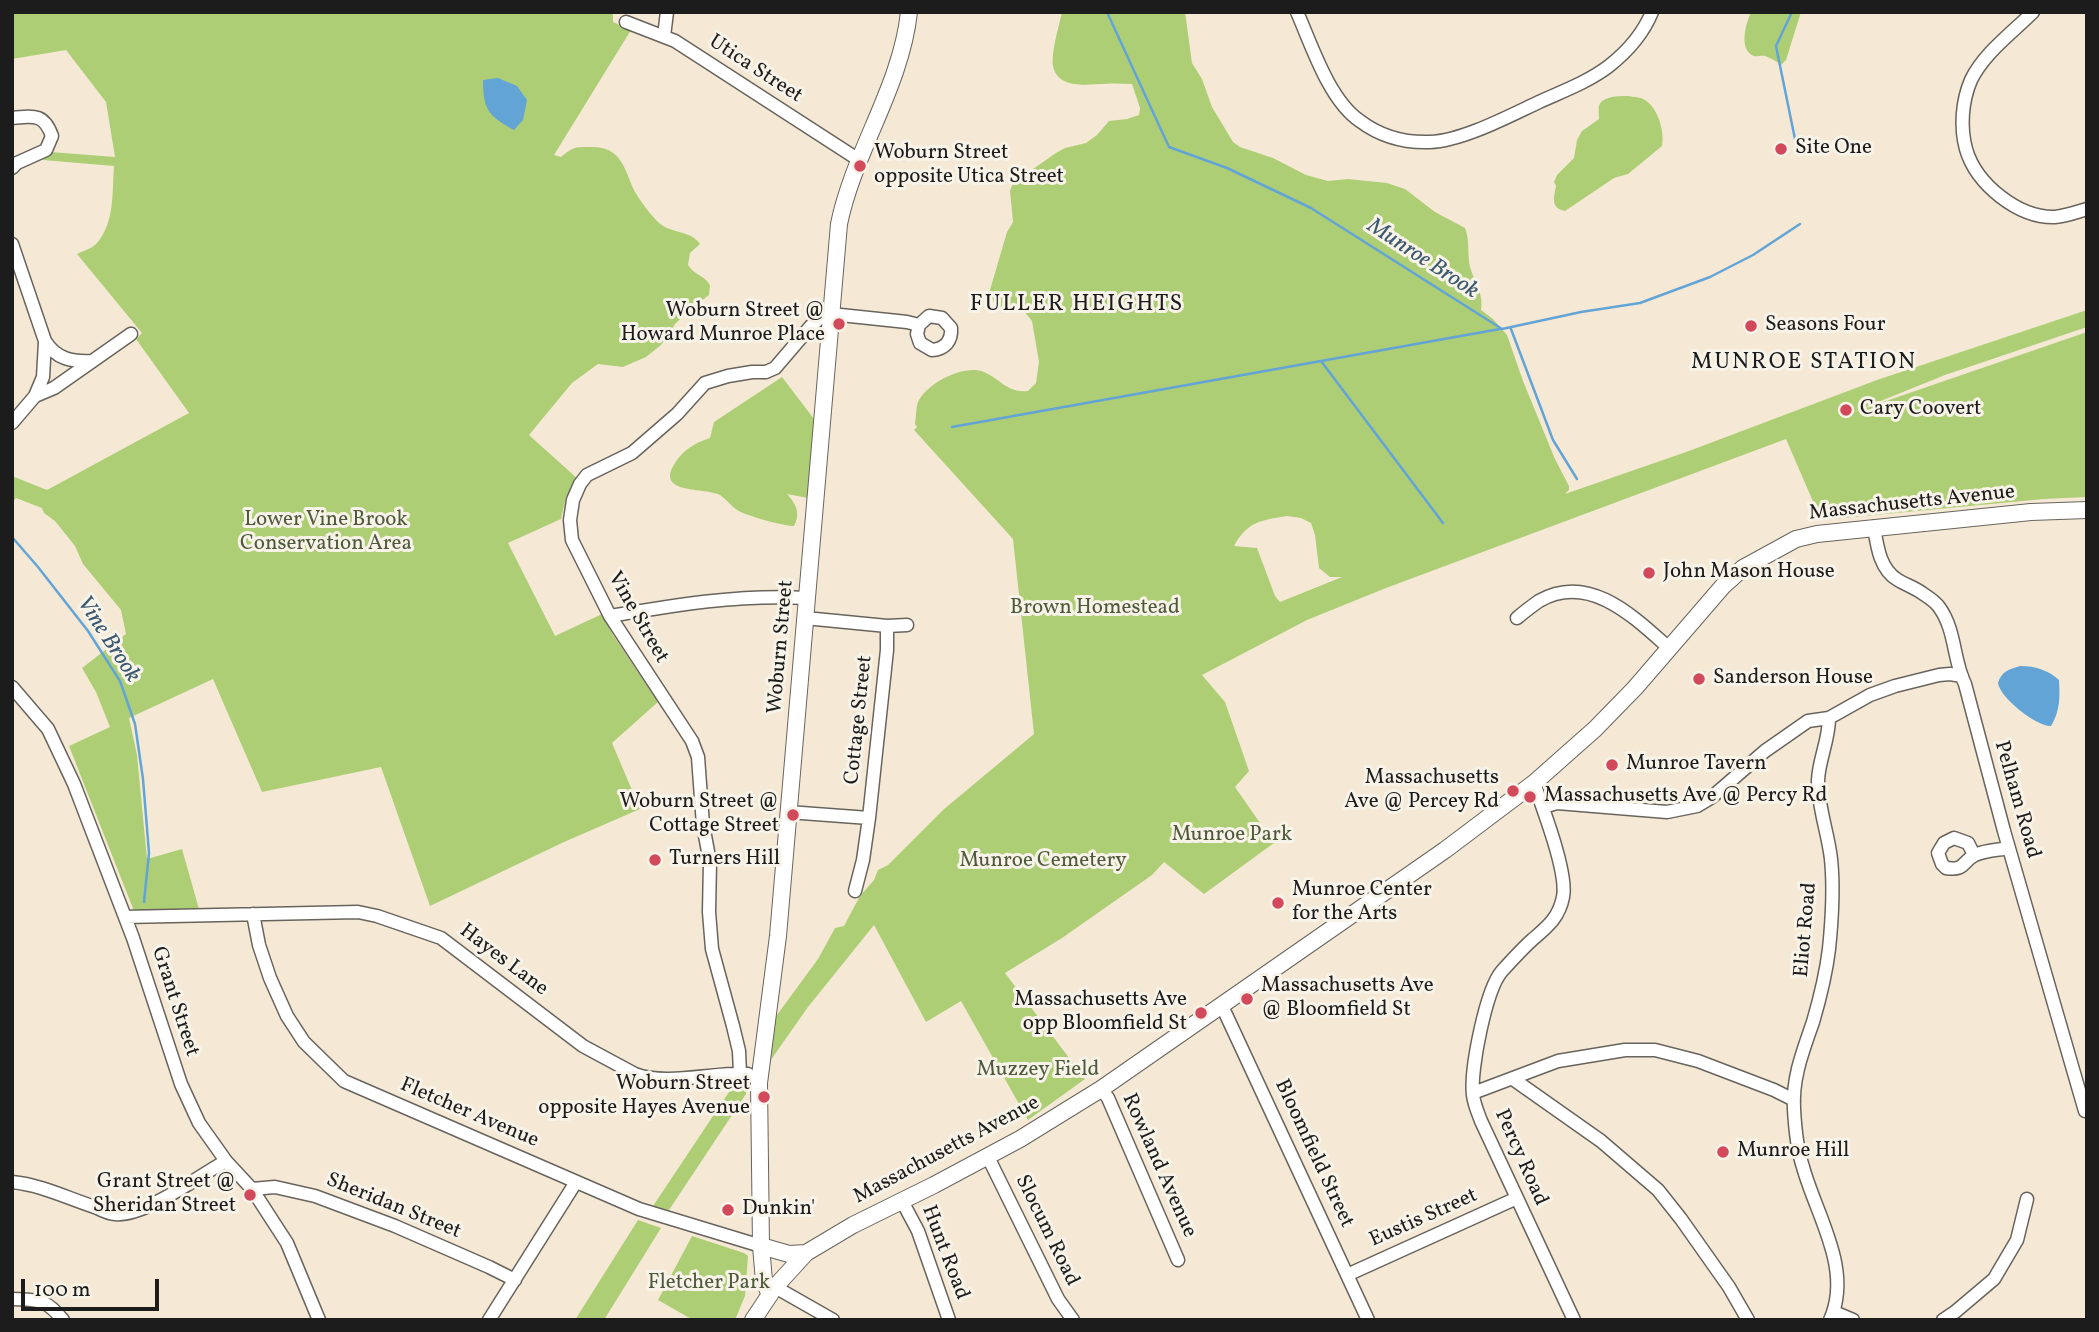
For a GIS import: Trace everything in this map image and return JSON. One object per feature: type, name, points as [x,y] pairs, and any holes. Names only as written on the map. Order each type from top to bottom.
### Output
[{"type":"main road","name":"Woburn Street","points":[[773,1291],[764,1281],[761,1246],[758,1121],[760,1075],[776,956],[839,224],[859,160],[897,67],[907,32],[909,12]]},
{"type":"main road","name":"Massachusetts Avenue","points":[[753,1320],[773,1291],[806,1253],[845,1229],[988,1157],[1101,1089],[1445,850],[1534,783],[1595,729],[1635,688],[1723,586],[1762,556],[1808,536],[2031,512],[2087,510]]},
{"type":"main road","points":[[761,1246],[789,1254],[806,1253]]},
{"type":"street","points":[[664,36],[667,12]]},
{"type":"street","points":[[1297,12],[1322,69],[1342,103],[1359,121],[1381,134],[1406,142],[1432,143],[1453,139],[1483,127],[1590,79],[1611,65],[1637,40],[1651,12]]},
{"type":"street","points":[[2033,12],[1987,56],[1972,79],[1964,104],[1966,148],[1980,176],[2002,197],[2020,208],[2055,217],[2087,209]]},
{"type":"street","name":"Utica Street","points":[[626,22],[664,36],[859,160]]},
{"type":"street","points":[[12,118],[40,118],[48,125],[51,136],[46,150],[12,168]]},
{"type":"street","points":[[12,244],[51,351],[65,360],[92,362]]},
{"type":"street","points":[[831,314],[919,325]]},
{"type":"street","name":"Vine Street","points":[[740,1074],[737,1044],[712,948],[709,912],[710,862],[703,825],[698,757],[692,741],[610,616],[572,540],[570,520],[573,500],[587,475],[632,453],[677,414],[705,383],[775,368],[811,326],[831,314]]},
{"type":"street","points":[[35,396],[54,388],[131,334]]},
{"type":"street","points":[[12,423],[35,396],[43,377],[46,341]]},
{"type":"street","name":"Pelham Road","points":[[1874,527],[1878,552],[1884,565],[1895,579],[1913,587],[1938,605],[1952,635],[2009,848],[2085,1111]]},
{"type":"street","points":[[1517,618],[1540,601],[1557,594],[1581,591],[1600,596],[1622,609],[1669,648]]},
{"type":"street","points":[[610,616],[720,600],[807,598]]},
{"type":"street","name":"Cottage Street","points":[[805,618],[887,626],[906,625]]},
{"type":"street","name":"Cottage Street","points":[[855,891],[869,818],[886,660],[887,626]]},
{"type":"street","points":[[1543,807],[1557,803],[1667,812],[1697,806],[1712,797],[1765,751],[1808,721],[1829,718],[1870,695],[1895,686],[1939,675],[1962,676]]},
{"type":"street","name":"Grant Street","points":[[12,687],[48,729],[60,752],[125,917],[181,1084],[199,1123],[226,1161],[252,1189],[288,1245],[319,1320]]},
{"type":"street","name":"Eliot Road","points":[[1829,718],[1829,736],[1820,758],[1818,780],[1821,813],[1831,857],[1829,949],[1825,978],[1793,1089],[1797,1142],[1802,1167],[1832,1249],[1838,1276],[1832,1316]]},
{"type":"street","name":"Percy Road","points":[[1534,783],[1563,876],[1564,895],[1559,912],[1549,926],[1500,973],[1492,991],[1477,1049],[1473,1093],[1481,1121],[1574,1320]]},
{"type":"street","points":[[788,811],[869,818]]},
{"type":"street","points":[[1974,855],[2009,848]]},
{"type":"street","name":"Hayes Lane","points":[[125,917],[358,912],[377,916],[441,938],[583,1045],[641,1077],[760,1075]]},
{"type":"street","name":"Fletcher Avenue","points":[[253,914],[267,971],[287,1016],[304,1042],[344,1081],[657,1216],[761,1246]]},
{"type":"street","name":"Bloomfield Street","points":[[1222,1006],[1368,1320]]},
{"type":"street","points":[[1473,1093],[1558,1061],[1626,1050],[1655,1050],[1698,1061],[1794,1100]]},
{"type":"street","points":[[1513,1079],[1601,1141],[1658,1190],[1721,1276],[1748,1320]]},
{"type":"street","name":"Rowland Avenue","points":[[1101,1089],[1108,1098],[1178,1260]]},
{"type":"street","name":"Slocum Road","points":[[988,1157],[1068,1318]]},
{"type":"street","points":[[12,1182],[48,1189],[115,1214],[133,1212],[182,1189],[226,1161]]},
{"type":"street","points":[[489,1320],[576,1182]]},
{"type":"street","name":"Sheridan Street","points":[[252,1189],[275,1187],[316,1196],[392,1225],[489,1266],[515,1280]]},
{"type":"street","name":"Eustis Street","points":[[1347,1275],[1517,1198]]},
{"type":"street","points":[[1943,1320],[1994,1279],[2017,1240],[2027,1199]]},
{"type":"street","name":"Hunt Road","points":[[902,1201],[918,1231],[949,1320]]},
{"type":"street","points":[[773,1291],[833,1320]]},
{"type":"street","points":[[12,1299],[47,1303],[63,1320]]},
{"type":"street","points":[[1832,1316],[1853,1320]]},
{"type":"green space","name":"Lower Vine Brook Conservation Area","points":[[12,12],[613,12],[613,22],[631,30],[554,155],[561,157],[571,149],[585,147],[609,150],[615,155],[624,167],[635,192],[655,219],[668,229],[691,236],[700,244],[690,253],[688,265],[710,285],[709,295],[675,324],[661,345],[646,357],[623,367],[598,364],[572,383],[529,435],[579,480],[566,497],[561,519],[508,543],[555,636],[602,614],[658,702],[612,743],[640,809],[430,906],[381,767],[262,792],[213,679],[129,718],[137,755],[147,859],[182,849],[199,909],[134,911],[69,746],[110,727],[96,692],[82,668],[126,634],[121,610],[83,564],[75,546],[42,508],[16,498],[12,503],[12,476],[47,490],[189,413],[136,339],[142,333],[77,254],[95,245],[107,226],[114,166],[43,160],[51,152],[115,157],[106,102],[66,50],[12,59]]},
{"type":"green space","points":[[1062,12],[1185,12],[1192,63],[1202,79],[1212,107],[1233,142],[1306,175],[1328,181],[1348,179],[1387,183],[1405,189],[1435,212],[1465,228],[1470,267],[1480,293],[1481,310],[1507,335],[1555,459],[1569,486],[1565,494],[1689,451],[1877,380],[2087,310],[2087,327],[1945,375],[1851,413],[2087,332],[2087,497],[1821,520],[1786,439],[1307,620],[1202,675],[1225,702],[1249,771],[1235,787],[1274,843],[1204,894],[1164,862],[1152,875],[1062,938],[1005,973],[1085,1079],[1028,1120],[961,1001],[926,1022],[874,925],[808,1007],[768,1064],[774,1019],[818,959],[835,928],[844,926],[878,870],[888,865],[943,810],[1034,734],[1013,539],[914,430],[917,427],[917,404],[923,395],[938,382],[957,373],[976,370],[984,372],[1010,388],[1021,391],[1028,391],[1036,383],[1039,362],[1032,321],[1024,311],[997,306],[990,290],[1007,232],[1013,222],[1010,191],[1013,183],[1065,148],[1086,143],[1109,121],[1139,115],[1140,108],[1132,84],[1074,84],[1056,74],[1053,54]],"holes":[[[1287,516],[1311,523],[1319,568],[1330,577],[1342,577],[1280,602],[1275,596],[1257,548],[1234,546],[1244,532],[1256,524]]]},
{"type":"green space","points":[[1751,12],[1801,12],[1786,60],[1781,65],[1765,56],[1754,56],[1746,48],[1746,29]]},
{"type":"green space","points":[[1628,96],[1643,99],[1654,109],[1661,127],[1662,146],[1628,174],[1614,178],[1565,211],[1560,210],[1554,202],[1554,182],[1557,175],[1574,158],[1577,140],[1582,131],[1599,119],[1599,106],[1604,100]]},
{"type":"green space","points":[[782,377],[814,419],[808,498],[787,494],[796,509],[794,526],[749,515],[737,510],[720,495],[684,488],[671,480],[670,473],[678,458],[690,447],[710,438],[714,422]]},
{"type":"green space","points":[[735,1083],[747,1083],[746,1094],[669,1210],[653,1206]]},
{"type":"green space","points":[[638,1220],[661,1228],[604,1320],[575,1320]]},
{"type":"green space","name":"Fletcher Park","points":[[692,1236],[748,1256],[745,1296],[735,1320],[693,1320],[658,1300]]},
{"type":"water","points":[[498,78],[517,86],[527,100],[523,120],[514,130],[493,116],[486,105],[483,80]]},
{"type":"water","points":[[2020,666],[2041,669],[2059,680],[2059,704],[2051,726],[2029,717],[2000,689],[1998,683],[2001,676]]},
{"type":"waterway","name":"Munroe Brook","points":[[1107,12],[1169,147],[1227,168],[1311,208],[1502,329],[1640,303],[1710,277],[1753,255],[1800,224]]},
{"type":"waterway","name":"Munroe Brook","points":[[1792,12],[1776,46],[1796,144]]},
{"type":"waterway","points":[[952,427],[1500,329]]},
{"type":"waterway","points":[[1511,329],[1553,440],[1577,479]]},
{"type":"waterway","points":[[1321,361],[1443,523]]},
{"type":"waterway","name":"Vine Brook","points":[[12,537],[88,631],[120,681],[135,724],[143,779],[149,853],[144,902]]},
{"type":"place","name":"Site One","points":[[1781,149]]},
{"type":"place","name":"Woburn Street opposite Utica Street","points":[[860,166]]},
{"type":"place","name":"Woburn Street @ Howard Munroe Place","points":[[839,324]]},
{"type":"place","name":"Seasons Four","points":[[1751,326]]},
{"type":"place","name":"Cary Coovert","points":[[1846,410]]},
{"type":"place","name":"John Mason House","points":[[1649,573]]},
{"type":"place","name":"Sanderson House","points":[[1699,679]]},
{"type":"place","name":"Munroe Tavern","points":[[1612,765]]},
{"type":"place","name":"Massachusetts Ave @ Percey Rd","points":[[1513,791]]},
{"type":"place","name":"Massachusetts Ave @ Percy Rd","points":[[1530,797]]},
{"type":"place","name":"Woburn Street @ Cottage Street","points":[[793,815]]},
{"type":"place","name":"Turners Hill","points":[[655,860]]},
{"type":"place","name":"Munroe Center for the Arts","points":[[1278,903]]},
{"type":"place","name":"Massachusetts Ave @ Bloomfield St","points":[[1247,999]]},
{"type":"place","name":"Massachusetts Ave opp Bloomfield St","points":[[1201,1013]]},
{"type":"place","name":"Woburn Street opposite Hayes Avenue","points":[[764,1097]]},
{"type":"place","name":"Munroe Hill","points":[[1723,1152]]},
{"type":"place","name":"Grant Street @ Sheridan Street","points":[[250,1195]]},
{"type":"place","name":"Dunkin'","points":[[728,1210]]},
{"type":"district","name":"FULLER HEIGHTS","points":[[1077,306]]},
{"type":"district","name":"MUNROE STATION","points":[[1804,364]]},
{"type":"park label","name":"Brown Homestead","points":[[1095,609]]},
{"type":"park label","name":"Munroe Park","points":[[1232,836]]},
{"type":"park label","name":"Munroe Cemetery","points":[[1043,862]]},
{"type":"park label","name":"Muzzey Field","points":[[1038,1071]]}]
